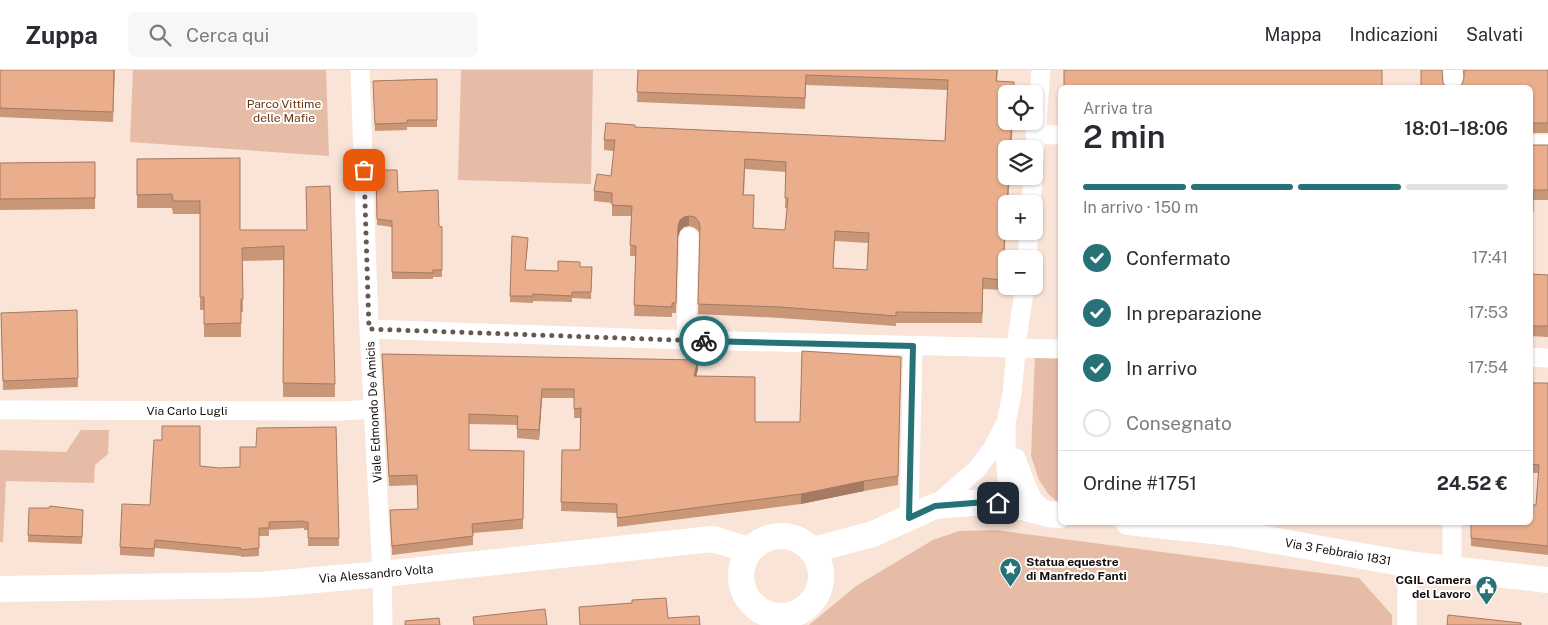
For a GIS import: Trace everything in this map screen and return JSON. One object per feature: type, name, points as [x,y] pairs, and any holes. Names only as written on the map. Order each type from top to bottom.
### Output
[{"type":"street","name":"Viale Edmondo De Amicis","points":[[360,70],[369,329],[383,625]]},
{"type":"street","points":[[1036,140],[1041,70]]},
{"type":"street","points":[[1453,70],[1453,85]]},
{"type":"street","points":[[1036,134],[1058,135]]},
{"type":"street","points":[[1533,144],[1548,144]]},
{"type":"street","points":[[686,340],[689,237]]},
{"type":"street","points":[[1010,504],[1006,468],[1006,423],[1012,393],[1024,295]]},
{"type":"street","points":[[369,329],[686,340],[1058,349]]},
{"type":"street","points":[[909,518],[913,346]]},
{"type":"street","points":[[1533,357],[1548,358]]},
{"type":"street","points":[[1010,504],[1016,458],[1012,393]]},
{"type":"street","name":"Via Carlo Lugli","points":[[0,410],[342,411],[373,409]]},
{"type":"street","points":[[817,562],[935,506],[977,469],[993,448],[1006,423]]},
{"type":"street","points":[[1016,458],[1033,500],[1054,514]]},
{"type":"street","points":[[935,506],[986,502],[1010,504],[1054,514]]},
{"type":"street","name":"Via 3 Febbraio 1831","points":[[1156,525],[1231,533],[1407,564],[1548,580]]},
{"type":"street","points":[[1452,525],[1452,568]]},
{"type":"street","points":[[768,536],[793,536],[817,562],[816,598],[796,615],[770,621],[748,601],[739,576],[748,550],[768,536]]},
{"type":"street","name":"Via Alessandro Volta","points":[[0,589],[260,585],[713,539],[748,550]]},
{"type":"street","points":[[1407,564],[1407,625]]},
{"type":"green space","name":"Parco Vittime delle Mafie","points":[[133,70],[326,70],[329,156],[130,142]]},
{"type":"green space","points":[[461,70],[593,70],[591,184],[458,180]]},
{"type":"green space","points":[[1035,353],[1058,354],[1058,502],[1049,495],[1039,480],[1031,456]]},
{"type":"green space","points":[[81,430],[109,430],[108,454],[95,465],[94,483],[6,481],[3,542],[0,542],[0,450],[66,452]]},
{"type":"green space","points":[[996,530],[1359,578],[1392,615],[1392,625],[809,625],[856,586],[933,540],[959,531]]},
{"type":"building","points":[[0,70],[114,70],[113,112],[0,108]]},
{"type":"building","points":[[638,70],[997,70],[996,81],[1014,82],[1014,85],[998,85],[998,130],[1011,130],[1011,140],[998,140],[998,185],[1008,185],[1008,195],[998,195],[998,240],[1005,240],[1004,250],[998,250],[998,280],[983,278],[982,313],[896,312],[896,316],[780,307],[698,304],[700,227],[695,217],[689,216],[680,220],[678,226],[676,303],[672,303],[672,307],[634,305],[636,246],[630,245],[632,206],[612,205],[612,193],[594,191],[597,174],[611,176],[615,140],[604,140],[606,123],[635,125],[635,127],[945,141],[948,80],[806,75],[805,98],[637,92]],"holes":[[[745,159],[786,162],[785,198],[788,198],[785,230],[753,228],[754,195],[743,195]],[[835,231],[869,233],[867,270],[833,268]]]},
{"type":"building","points":[[1064,70],[1382,70],[1382,85],[1064,85]]},
{"type":"building","points":[[1421,70],[1442,70],[1443,83],[1445,85],[1421,85]]},
{"type":"building","points":[[1464,70],[1548,70],[1548,123],[1533,123],[1533,85],[1461,85],[1464,78]]},
{"type":"building","points":[[437,79],[437,120],[407,120],[407,123],[375,124],[373,81]]},
{"type":"building","points":[[1533,145],[1548,145],[1548,190],[1533,190]]},
{"type":"building","points":[[240,158],[240,230],[307,230],[306,187],[330,186],[335,384],[283,383],[284,246],[242,248],[243,299],[241,299],[241,323],[204,324],[204,297],[200,297],[200,201],[173,201],[172,194],[137,195],[137,159]]},
{"type":"building","points":[[95,162],[95,198],[0,199],[0,163]]},
{"type":"building","points":[[376,170],[397,170],[398,192],[438,190],[439,226],[442,227],[442,270],[433,270],[433,273],[392,272],[392,221],[377,219]]},
{"type":"building","points":[[512,236],[528,238],[525,270],[558,271],[558,261],[580,262],[580,267],[592,267],[591,292],[572,292],[572,296],[533,294],[533,296],[510,296]]},
{"type":"building","points":[[1533,274],[1548,275],[1548,326],[1533,326]]},
{"type":"building","points":[[77,310],[78,378],[3,381],[1,313]]},
{"type":"building","points":[[802,351],[901,357],[898,476],[801,494],[617,518],[617,504],[561,502],[562,450],[580,450],[581,408],[574,409],[574,389],[542,389],[539,430],[517,429],[518,416],[469,414],[469,450],[524,451],[523,519],[472,524],[473,536],[392,546],[390,510],[418,509],[417,475],[389,476],[382,354],[698,360],[694,376],[755,377],[755,422],[800,422]]},
{"type":"building","points":[[1533,383],[1548,383],[1548,546],[1471,538],[1471,525],[1533,525],[1533,505],[1536,505],[1539,465],[1533,464]]},
{"type":"building","points":[[162,426],[200,426],[200,466],[220,468],[240,467],[240,447],[256,447],[257,428],[336,427],[339,538],[308,538],[308,522],[304,521],[269,522],[269,528],[259,528],[259,548],[241,550],[241,548],[155,540],[154,549],[120,547],[122,504],[150,505],[154,440],[162,440]]},
{"type":"building","points":[[50,506],[83,510],[82,537],[28,535],[29,508],[49,508]]},
{"type":"building","points":[[666,598],[668,618],[699,616],[700,625],[580,625],[579,607],[632,603],[632,600]]},
{"type":"building","points":[[545,609],[547,625],[474,625],[473,617]]},
{"type":"building","points":[[1448,615],[1521,623],[1521,625],[1447,625]]},
{"type":"building","points":[[439,618],[440,625],[405,625],[405,621]]},
{"type":"way so far","points":[[364,170],[369,329],[704,341]]},
{"type":"place","name":"Statua equestre di Manfredo Fanti","points":[[1010,588]]},
{"type":"place","name":"CGIL Camera del Lavoro","points":[[1487,606]]},
{"type":"route","points":[[704,341],[913,346],[909,518],[935,506],[986,502],[998,503]]}]
